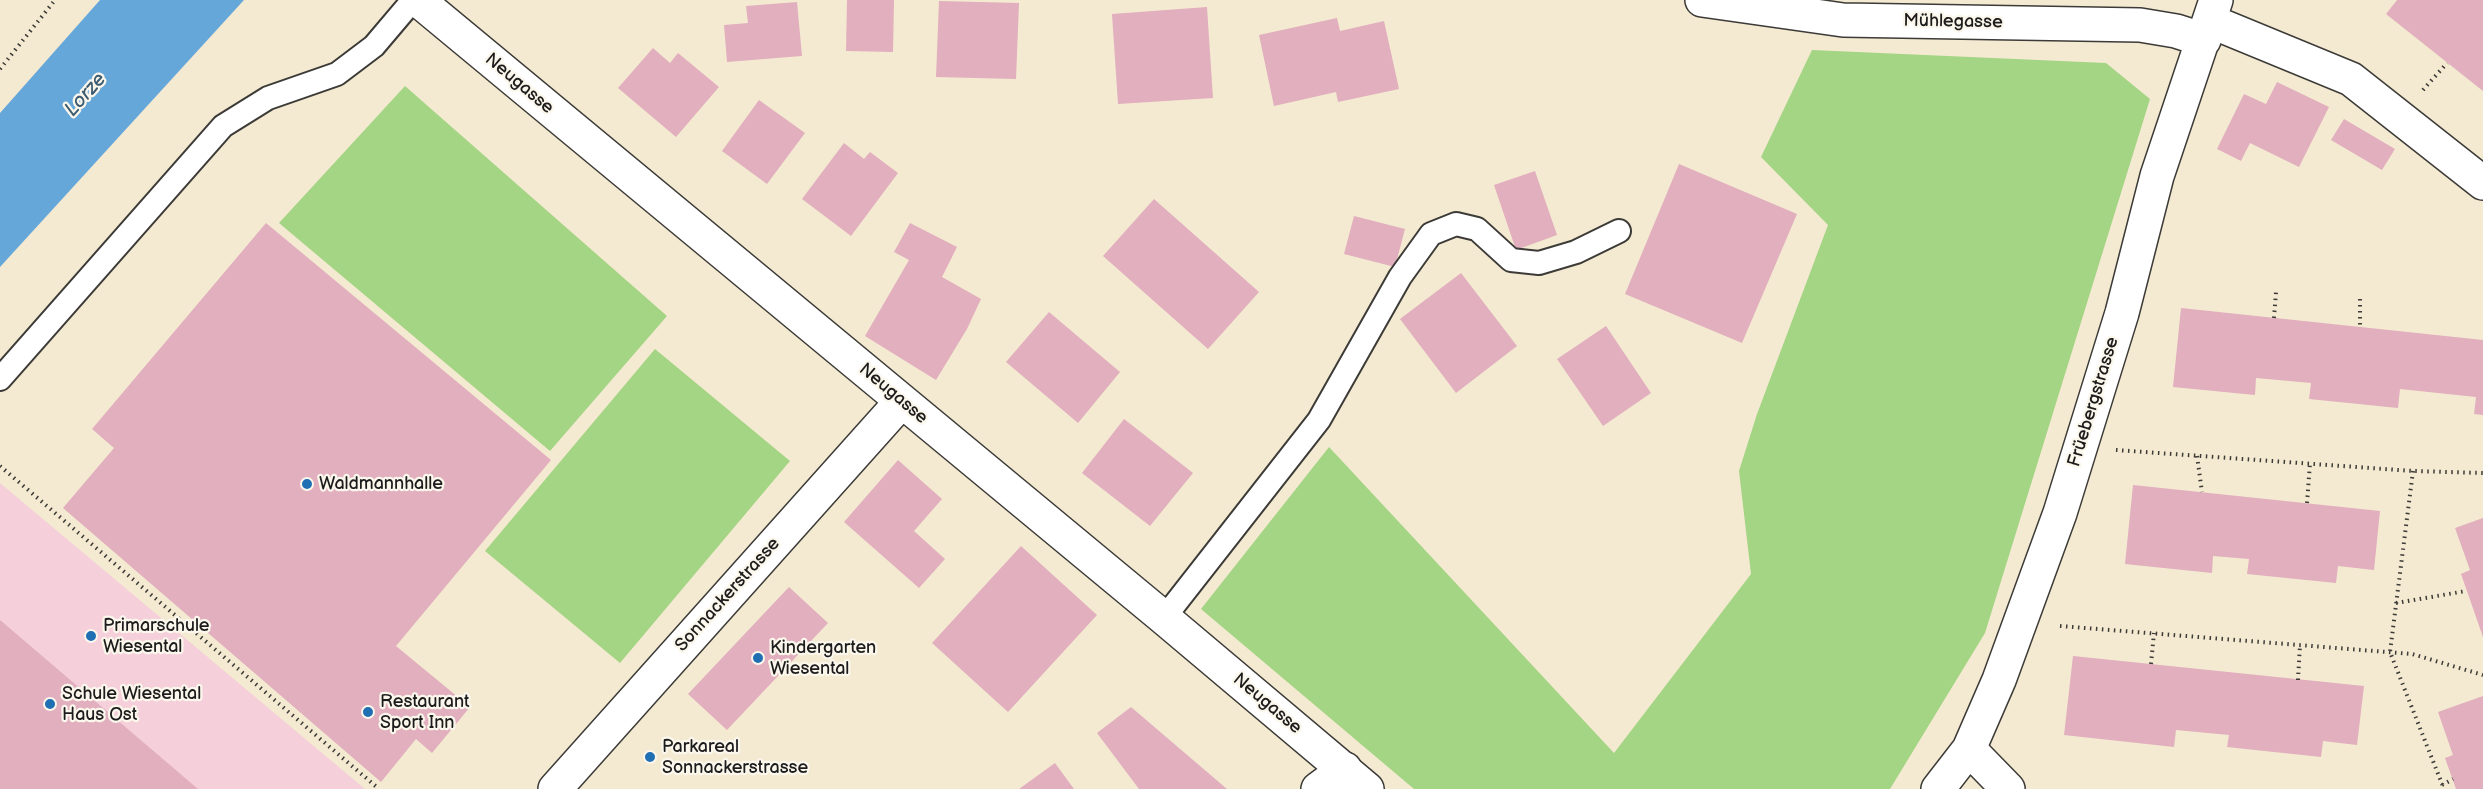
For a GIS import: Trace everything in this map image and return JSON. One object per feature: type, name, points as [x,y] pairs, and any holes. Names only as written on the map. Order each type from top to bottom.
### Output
[{"type":"street","name":"Neugasse","points":[[418,0],[1356,779]]},
{"type":"street","name":"Mühlegasse","points":[[1702,0],[2140,26],[2175,31],[2210,20],[2351,79],[2483,183]]},
{"type":"street","name":"Früebergstrasse","points":[[1938,789],[1969,749],[2000,680],[2060,513],[2122,313],[2157,176],[2210,20]]},
{"type":"street","name":"Sonnackerstrasse","points":[[555,789],[902,402]]},
{"type":"street","points":[[1969,749],[2008,789]]},
{"type":"street","points":[[1318,789],[1356,779]]},
{"type":"lane","points":[[0,379],[223,126],[268,98],[337,74],[374,46],[412,0]]},
{"type":"lane","points":[[1164,618],[1319,420],[1400,277],[1431,234],[1456,224],[1477,229],[1511,260],[1539,263],[1576,252],[1619,231]]},
{"type":"path","points":[[0,69],[55,0]]},
{"type":"path","points":[[2421,92],[2447,63]]},
{"type":"path","points":[[2274,318],[2277,292]]},
{"type":"path","points":[[2360,299],[2360,327]]},
{"type":"path","points":[[2116,450],[2413,471],[2483,472]]},
{"type":"path","points":[[2197,456],[2202,492]]},
{"type":"path","points":[[2307,503],[2310,464]]},
{"type":"path","points":[[0,466],[379,789]]},
{"type":"path","points":[[2413,471],[2390,652],[2443,787],[2452,779]]},
{"type":"path","points":[[2396,603],[2466,591]]},
{"type":"path","points":[[2060,626],[2412,654],[2483,675]]},
{"type":"path","points":[[2151,664],[2154,633]]},
{"type":"path","points":[[2298,680],[2300,645]]},
{"type":"shaded area","name":"Primarschule Wiesental","points":[[0,483],[365,789],[0,789]]},
{"type":"green space","points":[[1812,50],[2106,63],[2150,99],[1985,633],[1890,789],[1414,789],[1201,609],[1329,447],[1614,753],[1751,574],[1739,471],[1757,414],[1828,225],[1761,157]]},
{"type":"green space","points":[[405,86],[667,316],[550,451],[279,223]]},
{"type":"green space","points":[[655,349],[790,461],[620,663],[485,551]]},
{"type":"water","name":"Lorze","points":[[100,0],[244,0],[0,267],[0,113]]},
{"type":"building","points":[[847,0],[894,0],[893,52],[846,51]]},
{"type":"building","points":[[2397,0],[2483,0],[2483,91],[2386,14]]},
{"type":"building","points":[[939,1],[1019,3],[1016,79],[936,77]]},
{"type":"building","points":[[797,2],[802,56],[727,62],[724,25],[748,23],[746,6]]},
{"type":"building","points":[[1207,7],[1213,98],[1118,104],[1112,14]]},
{"type":"building","points":[[1337,18],[1340,31],[1384,21],[1399,89],[1338,102],[1336,92],[1274,106],[1259,35]]},
{"type":"building","points":[[653,48],[670,63],[678,53],[719,87],[676,137],[618,88]]},
{"type":"building","points":[[2277,82],[2329,107],[2299,167],[2250,143],[2241,161],[2217,149],[2244,94],[2266,104]]},
{"type":"building","points":[[759,100],[805,133],[767,184],[722,151]]},
{"type":"building","points":[[2344,119],[2395,149],[2382,170],[2331,140]]},
{"type":"building","points":[[844,143],[864,159],[870,152],[898,173],[851,236],[802,199]]},
{"type":"building","points":[[1679,164],[1797,214],[1742,343],[1625,294]]},
{"type":"building","points":[[1535,171],[1557,235],[1516,250],[1494,185]]},
{"type":"building","points":[[1154,199],[1259,292],[1208,349],[1103,256]]},
{"type":"building","points":[[1354,216],[1405,229],[1395,267],[1344,254]]},
{"type":"building","name":"Waldmannhalle","points":[[266,223],[551,460],[396,646],[470,707],[432,753],[416,739],[381,782],[63,508],[114,448],[92,429]]},
{"type":"building","points":[[910,223],[957,247],[942,277],[981,299],[967,329],[936,380],[865,336],[909,260],[894,252]]},
{"type":"building","points":[[1461,273],[1517,346],[1456,393],[1400,319]]},
{"type":"building","points":[[2181,308],[2483,340],[2483,415],[2474,414],[2476,397],[2400,389],[2398,408],[2309,399],[2311,383],[2256,378],[2255,395],[2173,387]]},
{"type":"building","points":[[1049,312],[1120,372],[1078,423],[1006,362]]},
{"type":"building","points":[[1606,326],[1651,393],[1603,426],[1557,359]]},
{"type":"building","points":[[1124,419],[1193,473],[1150,526],[1082,473]]},
{"type":"building","points":[[898,460],[942,499],[914,531],[945,559],[919,588],[844,522]]},
{"type":"building","points":[[2133,485],[2380,511],[2374,570],[2338,566],[2336,583],[2247,574],[2249,559],[2213,556],[2212,573],[2125,564]]},
{"type":"building","points":[[2483,518],[2483,637],[2461,574],[2470,570],[2455,528]]},
{"type":"building","points":[[1021,546],[1097,615],[1008,712],[932,643]]},
{"type":"building","name":"Kindergarten Wiesental","points":[[789,587],[828,623],[727,730],[688,694]]},
{"type":"building","name":"Schule Wiesental Haus Ost","points":[[0,620],[198,789],[0,789]]},
{"type":"building","points":[[2073,656],[2364,686],[2357,745],[2323,741],[2321,757],[2227,747],[2229,735],[2176,730],[2174,747],[2064,735]]},
{"type":"building","points":[[2483,696],[2483,789],[2456,789],[2445,758],[2453,755],[2438,712]]},
{"type":"building","points":[[1131,707],[1227,789],[1139,789],[1097,733]]},
{"type":"building","points":[[1055,763],[1074,789],[1019,789]]},
{"type":"place","name":"Waldmannhalle","points":[[307,484]]},
{"type":"place","name":"Primarschule Wiesental","points":[[91,636]]},
{"type":"place","name":"Kindergarten Wiesental","points":[[758,658]]},
{"type":"place","name":"Schule Wiesental Haus Ost","points":[[50,704]]},
{"type":"place","name":"Restaurant Sport Inn","points":[[368,712]]},
{"type":"place","name":"Parkareal Sonnackerstrasse","points":[[650,757]]}]
